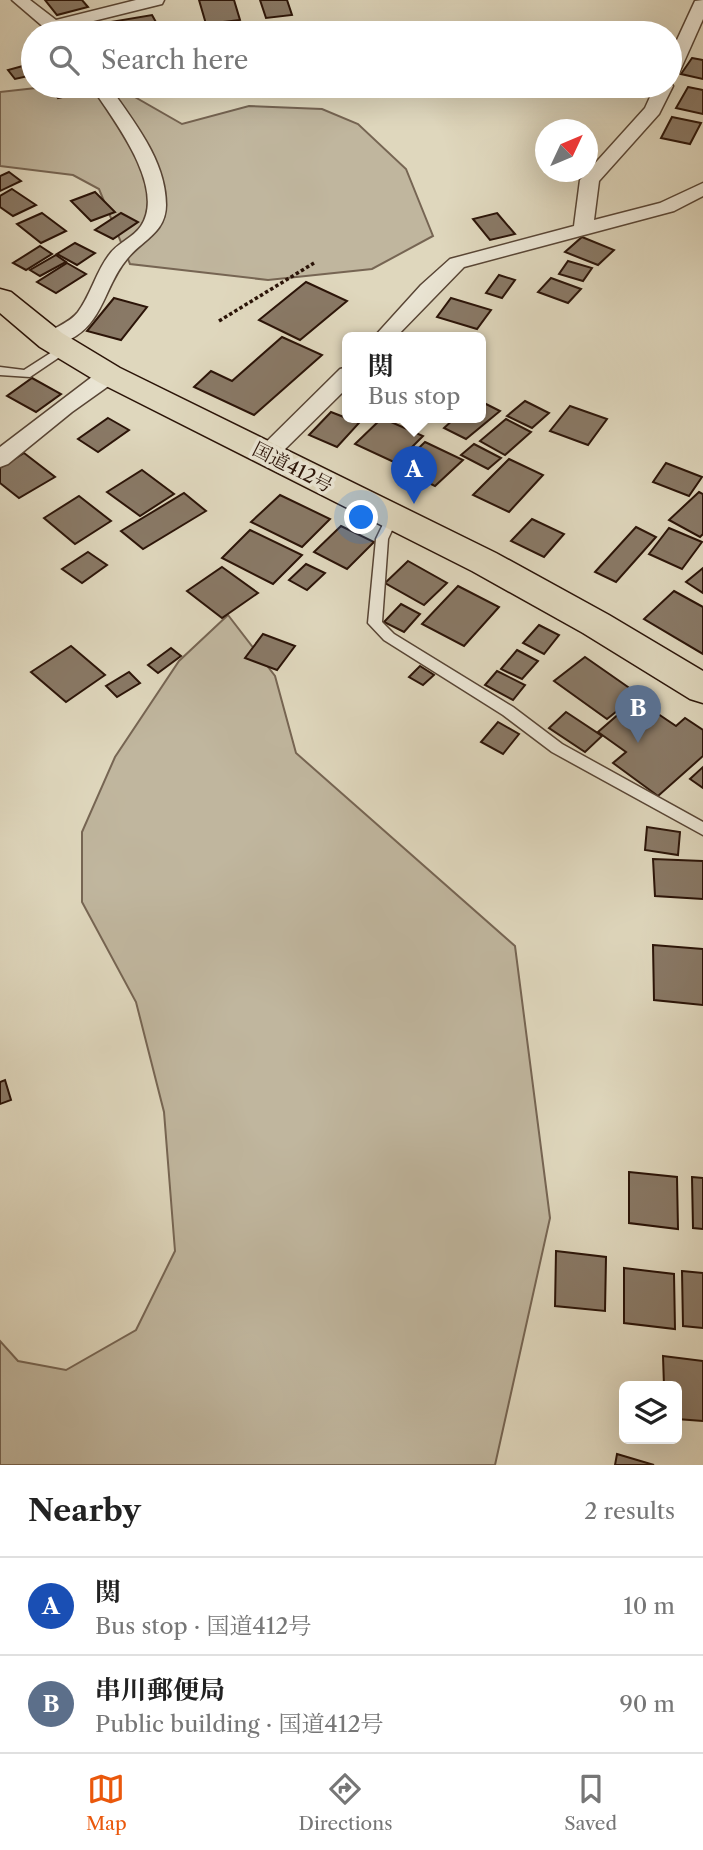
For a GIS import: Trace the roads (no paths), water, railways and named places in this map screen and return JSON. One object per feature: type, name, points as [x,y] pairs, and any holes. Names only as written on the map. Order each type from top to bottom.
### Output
[{"type":"highway","name":"国道412号","points":[[0,298],[57,344],[109,375],[507,575],[703,689]]},
{"type":"street","points":[[20,0],[46,21]]},
{"type":"street","points":[[84,21],[156,0]]},
{"type":"street","points":[[682,47],[703,1]]},
{"type":"street","points":[[57,344],[78,326],[101,293],[117,258],[151,226],[156,206],[155,187],[146,159],[108,98]]},
{"type":"street","points":[[583,230],[590,180],[653,110],[658,98]]},
{"type":"street","points":[[389,332],[440,276],[457,263],[667,207],[703,189]]},
{"type":"street","points":[[0,459],[64,407],[109,375]]},
{"type":"street","points":[[267,454],[342,380]]},
{"type":"lane","points":[[0,371],[26,374],[57,344]]},
{"type":"lane","points":[[392,517],[382,539],[375,623],[389,638],[508,711],[557,748],[703,829]]},
{"type":"place","name":"関","points":[[414,504]]},
{"type":"place","name":"串川郵便局","points":[[638,743]]}]
